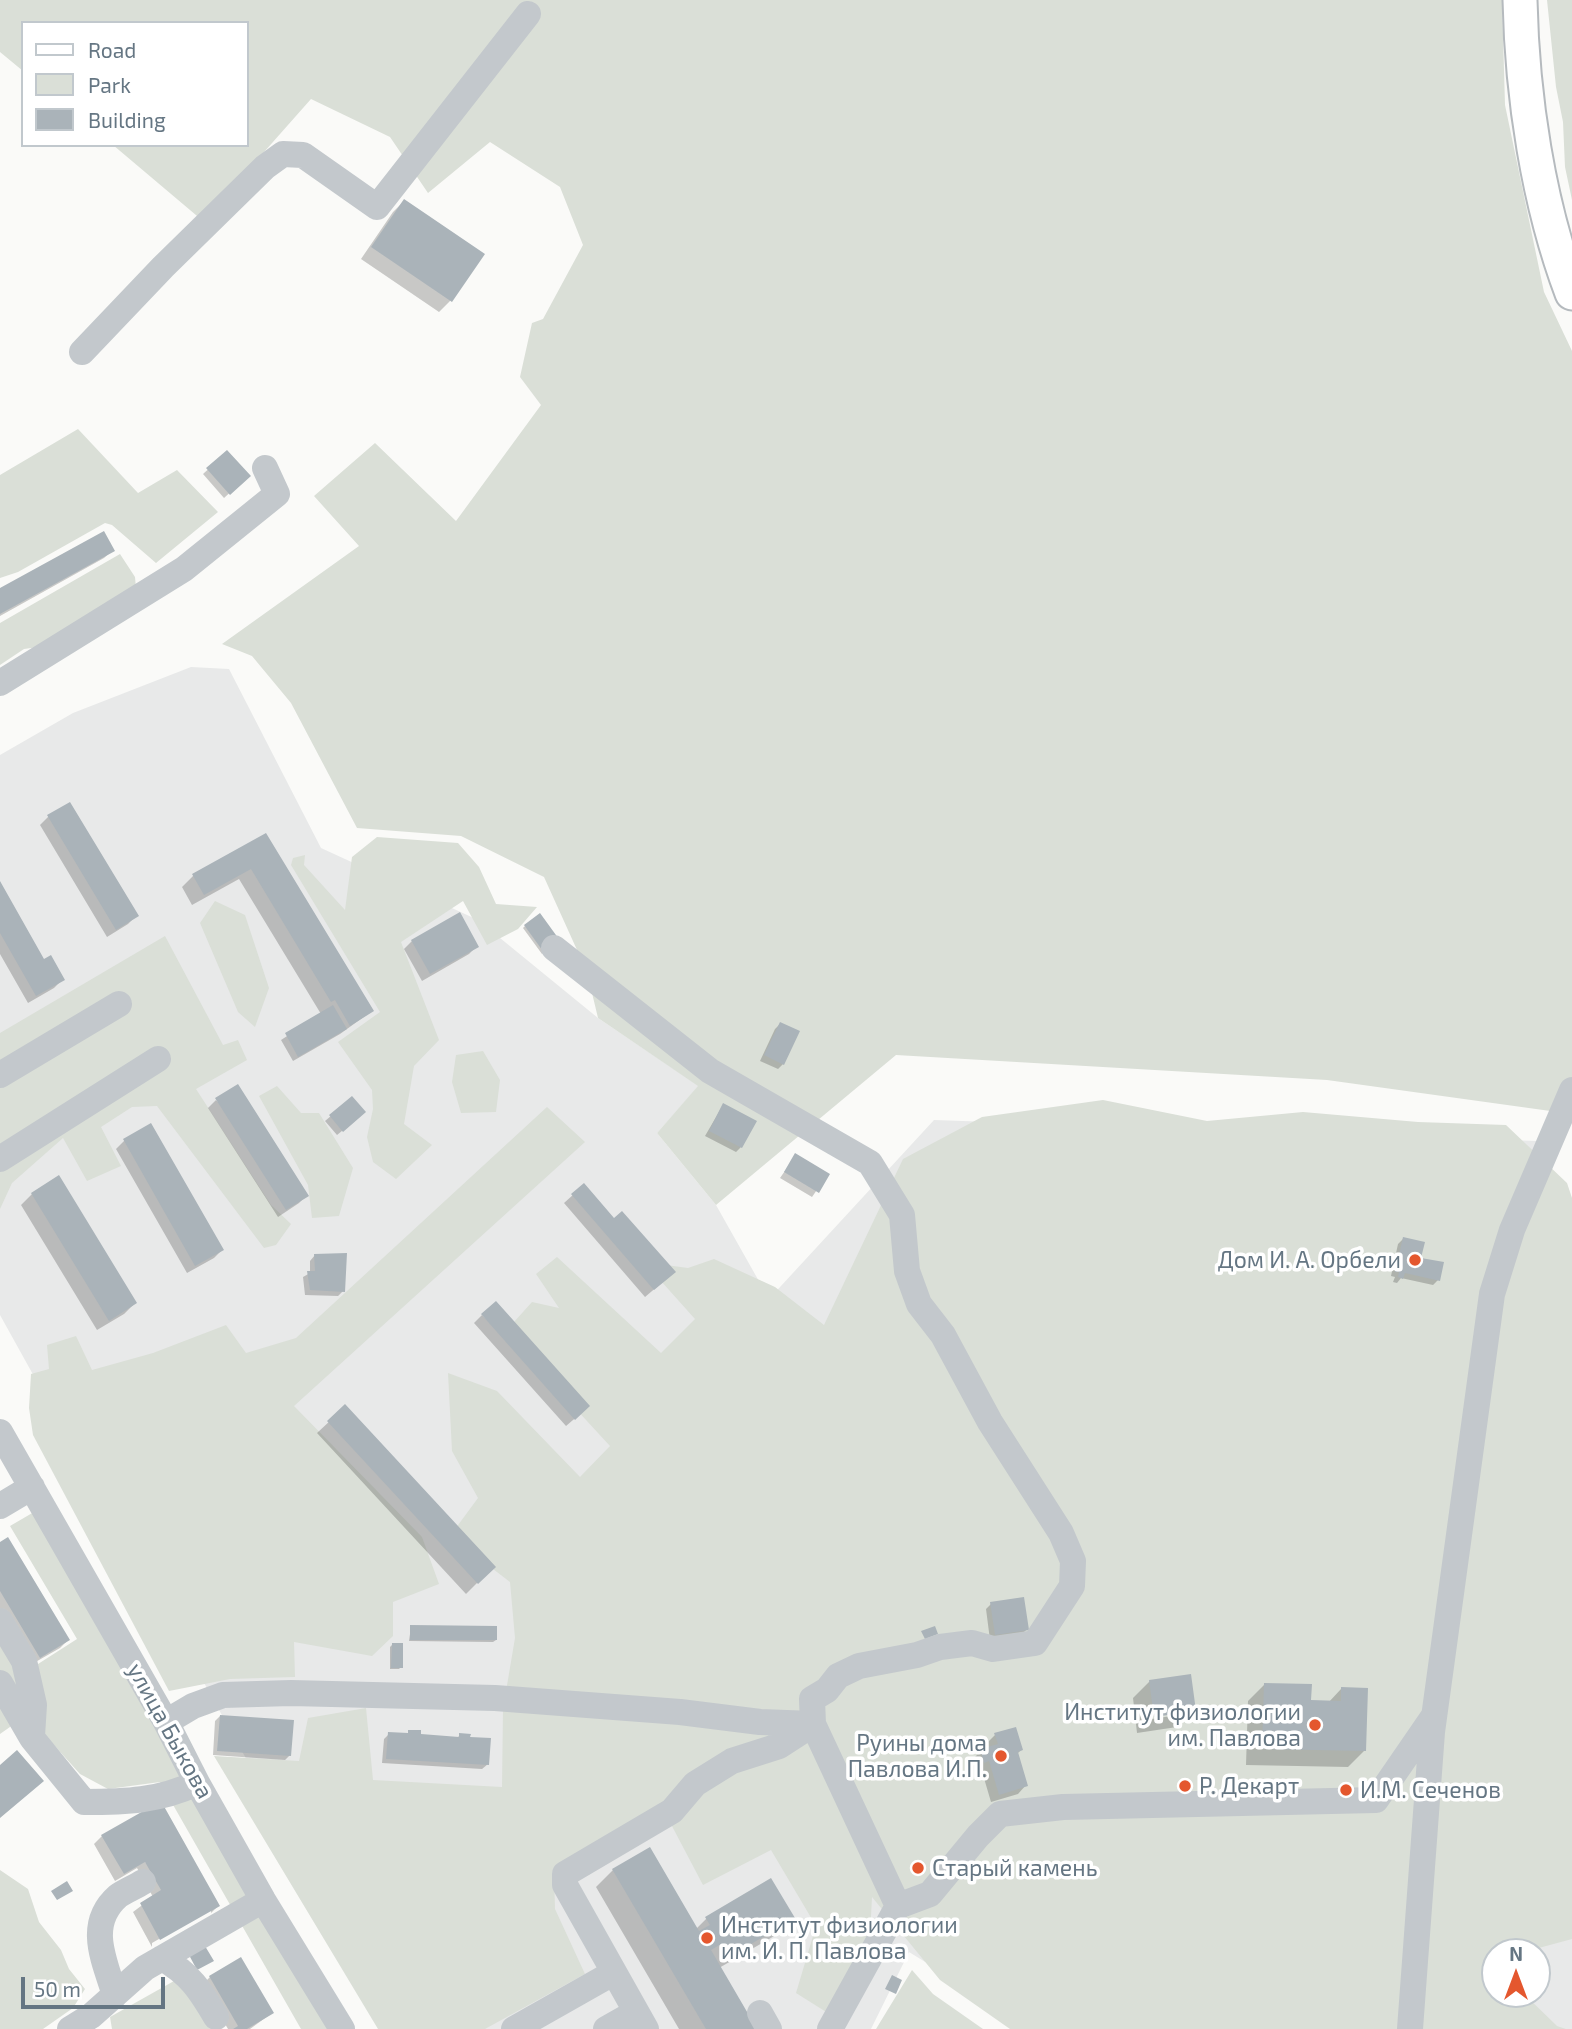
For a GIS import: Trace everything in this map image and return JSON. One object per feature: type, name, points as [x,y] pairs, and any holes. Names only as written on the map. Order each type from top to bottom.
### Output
[{"type":"main road","points":[[1520,0],[1533,138],[1555,248],[1572,293]]},
{"type":"street","points":[[82,352],[163,267],[265,167],[283,154],[303,155],[377,206],[528,14]]},
{"type":"street","points":[[0,683],[184,569],[267,503],[277,494],[265,468]]},
{"type":"street","points":[[554,948],[710,1071],[870,1163],[902,1215],[907,1271],[919,1304],[943,1335],[990,1422],[1061,1533],[1073,1561],[1072,1586],[1035,1643],[993,1649],[972,1643],[940,1647],[917,1656],[859,1666],[838,1676],[827,1690],[812,1699],[813,1724],[898,1906]]},
{"type":"street","points":[[0,1075],[119,1004]]},
{"type":"street","points":[[0,1158],[158,1059]]},
{"type":"street","points":[[1410,2029],[1432,1732],[1492,1294],[1512,1230],[1572,1090]]},
{"type":"street","name":"улица Быкова","points":[[0,1433],[166,1722],[263,1900],[342,2029]]},
{"type":"street","points":[[0,1506],[32,1487]]},
{"type":"street","points":[[0,1622],[24,1661],[34,1705],[32,1738]]},
{"type":"street","points":[[0,1683],[32,1738],[85,1802],[132,1802],[184,1790],[197,1783]]},
{"type":"street","points":[[166,1722],[192,1706],[223,1695],[291,1693],[495,1698],[680,1712],[760,1723],[813,1724]]},
{"type":"street","points":[[830,2029],[898,1906],[930,1894],[1000,1814],[1063,1807],[1376,1800],[1436,1713]]},
{"type":"street","points":[[606,2029],[641,2020],[565,1885],[565,1874],[672,1811],[695,1784],[732,1761],[779,1746],[813,1724]]},
{"type":"street","points":[[115,1995],[98,1938],[102,1917],[118,1896],[143,1882]]},
{"type":"street","points":[[86,2025],[145,1968],[263,1900]]},
{"type":"street","points":[[162,1958],[180,1968],[199,1988],[216,2017]]},
{"type":"street","points":[[514,2029],[549,2021],[613,1973]]},
{"type":"shaded area","points":[[191,667],[229,669],[321,848],[478,920],[598,1018],[699,1086],[657,1133],[716,1205],[769,1299],[934,1120],[1537,1141],[1572,1210],[1572,2029],[1034,2029],[909,1952],[871,2029],[396,2029],[0,1315],[0,755],[73,713]]},
{"type":"green space","points":[[0,0],[1502,0],[1505,105],[1544,292],[1572,351],[1572,1114],[1327,1080],[896,1055],[716,1205],[657,1133],[698,1086],[598,1018],[587,972],[544,877],[461,836],[357,828],[291,703],[252,656],[222,644],[359,546],[314,496],[375,443],[456,521],[541,405],[520,377],[532,323],[543,319],[583,245],[560,187],[490,142],[428,193],[390,137],[311,99],[203,221],[115,147],[248,147],[248,21],[21,21],[21,69],[0,52]]},
{"type":"green space","points":[[1547,0],[1572,0],[1572,200],[1565,167],[1563,122],[1556,87]]},
{"type":"green space","points":[[78,429],[138,493],[177,470],[218,512],[156,563],[112,525],[105,523],[18,572],[0,578],[0,475]]},
{"type":"green space","points":[[120,554],[135,577],[136,588],[83,641],[24,649],[0,665],[0,623]]},
{"type":"green space","points":[[377,837],[458,843],[479,867],[496,904],[537,907],[518,929],[487,945],[463,901],[401,942],[439,1040],[414,1066],[404,1124],[432,1145],[396,1179],[373,1162],[367,1137],[373,1109],[372,1090],[338,1042],[380,1012],[291,865],[293,858],[305,855],[304,865],[345,910],[352,857]]},
{"type":"green space","points":[[215,901],[245,915],[269,988],[255,1027],[238,1012],[200,923]]},
{"type":"green space","points":[[165,936],[223,1045],[238,1040],[247,1060],[196,1089],[271,1205],[291,1224],[276,1245],[264,1248],[157,1106],[132,1107],[101,1127],[121,1166],[87,1181],[63,1138],[12,1183],[0,1209],[0,1033]]},
{"type":"green space","points":[[483,1051],[500,1080],[496,1112],[461,1113],[452,1082],[456,1055]]},
{"type":"green space","points":[[277,1086],[301,1113],[319,1113],[353,1168],[339,1216],[312,1218],[308,1185],[259,1096]]},
{"type":"green space","points":[[1103,1100],[1207,1121],[1303,1112],[1418,1122],[1506,1125],[1567,1183],[1572,1198],[1572,1939],[1551,1945],[1551,1938],[1481,1938],[1481,2008],[1538,2008],[1557,2026],[1566,2029],[1010,2029],[940,1980],[872,1897],[870,1936],[831,2015],[796,1993],[816,1926],[771,1850],[703,1885],[663,1809],[554,1870],[555,1909],[585,1974],[485,2029],[378,2029],[214,1756],[299,1761],[308,1718],[366,1708],[373,1780],[502,1787],[503,1709],[515,1638],[510,1582],[450,1536],[478,1498],[452,1451],[448,1373],[497,1391],[580,1477],[610,1446],[505,1332],[532,1302],[559,1308],[536,1274],[557,1257],[661,1353],[695,1319],[644,1262],[688,1268],[714,1259],[775,1287],[824,1325],[903,1159],[982,1117]]},
{"type":"green space","points":[[547,1107],[585,1142],[294,1406],[422,1537],[439,1584],[393,1602],[393,1636],[372,1656],[294,1642],[295,1677],[230,1679],[169,1691],[33,1435],[29,1408],[31,1374],[49,1369],[47,1345],[76,1336],[92,1370],[153,1353],[226,1325],[246,1353],[296,1338]]},
{"type":"green space","points":[[34,1512],[331,2029],[301,2029],[160,1782],[108,1789],[80,1774],[27,1715],[0,1734],[0,1637],[24,1673],[77,1639],[10,1526]]},
{"type":"green space","points":[[0,1870],[28,1889],[39,1922],[61,1950],[69,1969],[85,1989],[73,2008],[43,2029],[0,2029]]},
{"type":"green space","points":[[912,1970],[933,1994],[983,2029],[876,2029]]},
{"type":"green space","points":[[190,1972],[223,2022],[211,2029],[112,2029],[110,2017]]},
{"type":"building","points":[[404,199],[485,254],[452,302],[371,247]]},
{"type":"building","points":[[227,450],[251,476],[230,495],[206,468]]},
{"type":"building","points":[[104,531],[115,551],[0,614],[0,588]]},
{"type":"building","points":[[70,802],[139,916],[116,930],[47,815]]},
{"type":"building","points":[[266,833],[374,1011],[350,1026],[335,1000],[331,1002],[251,869],[204,895],[192,874]]},
{"type":"building","points":[[0,881],[44,959],[51,955],[65,980],[36,996],[0,933]]},
{"type":"building","points":[[460,912],[479,947],[430,974],[411,940]]},
{"type":"building","points":[[540,913],[561,942],[545,954],[524,925]]},
{"type":"building","points":[[333,1005],[347,1029],[298,1057],[285,1033]]},
{"type":"building","points":[[780,1022],[800,1031],[784,1065],[764,1055]]},
{"type":"building","points":[[238,1084],[309,1196],[286,1210],[215,1098]]},
{"type":"building","points":[[352,1096],[366,1112],[343,1132],[329,1115]]},
{"type":"building","points":[[723,1103],[757,1121],[742,1148],[709,1131]]},
{"type":"building","points":[[151,1123],[224,1250],[195,1266],[123,1139]]},
{"type":"building","points":[[795,1153],[830,1174],[819,1193],[784,1172]]},
{"type":"building","points":[[59,1175],[137,1303],[109,1321],[31,1193]]},
{"type":"building","points":[[584,1183],[614,1218],[622,1211],[676,1272],[654,1290],[571,1194]]},
{"type":"building","name":"Дом И. А. Орбели","points":[[1403,1237],[1425,1242],[1421,1258],[1444,1262],[1440,1281],[1405,1273],[1403,1279],[1398,1277],[1399,1272],[1395,1272]]},
{"type":"building","points":[[347,1253],[345,1292],[310,1290],[307,1271],[315,1271],[314,1254]]},
{"type":"building","points":[[496,1301],[590,1406],[575,1420],[481,1314]]},
{"type":"building","points":[[345,1404],[496,1567],[478,1584],[327,1421]]},
{"type":"building","points":[[8,1537],[70,1640],[40,1658],[0,1591],[0,1542]]},
{"type":"building","points":[[1024,1597],[1029,1630],[995,1635],[990,1602]]},
{"type":"building","points":[[410,1625],[497,1626],[497,1640],[410,1640]]},
{"type":"building","points":[[935,1626],[938,1634],[925,1639],[921,1631]]},
{"type":"building","points":[[392,1643],[403,1643],[403,1668],[391,1668]]},
{"type":"building","points":[[1191,1674],[1196,1711],[1154,1717],[1149,1680]]},
{"type":"building","name":"Институт физиологии им. Павлова","points":[[1264,1683],[1312,1684],[1311,1700],[1341,1701],[1341,1687],[1368,1688],[1366,1751],[1262,1749]]},
{"type":"building","points":[[220,1715],[294,1720],[291,1756],[217,1751]]},
{"type":"building","name":"Руины дома Павлова И.П.","points":[[1016,1727],[1023,1750],[1018,1752],[1028,1786],[999,1795],[989,1761],[984,1763],[980,1749],[998,1744],[994,1733]]},
{"type":"building","points":[[408,1730],[421,1730],[421,1734],[459,1737],[459,1733],[471,1734],[470,1737],[491,1738],[489,1765],[386,1759],[388,1732],[408,1733]]},
{"type":"building","points":[[17,1750],[44,1781],[0,1818],[0,1765]]},
{"type":"building","points":[[161,1801],[220,1906],[160,1940],[140,1903],[161,1890],[145,1862],[124,1874],[101,1835]]},
{"type":"building","name":"Институт физиологии им. И. П. Павлова","points":[[650,1847],[699,1931],[710,1925],[705,1917],[771,1878],[795,1918],[729,1957],[721,1944],[711,1950],[757,2029],[706,2029],[612,1869]]},
{"type":"building","points":[[67,1881],[73,1891],[57,1900],[51,1891]]},
{"type":"building","points":[[205,1946],[214,1961],[197,1970],[189,1955]]},
{"type":"building","points":[[241,1957],[274,2013],[247,2029],[233,2029],[238,2026],[209,1976]]},
{"type":"building","points":[[892,1975],[902,1980],[896,1994],[885,1989]]},
{"type":"place","name":"Дом И. А. Орбели","points":[[1415,1260]]},
{"type":"place","name":"Институт физиологии им. Павлова","points":[[1315,1725]]},
{"type":"place","name":"Руины дома Павлова И.П.","points":[[1001,1756]]},
{"type":"place","name":"Р. Декарт","points":[[1185,1786]]},
{"type":"place","name":"И.М. Сеченов","points":[[1346,1790]]},
{"type":"place","name":"Старый камень","points":[[918,1868]]},
{"type":"place","name":"Институт физиологии им. И. П. Павлова","points":[[707,1938]]}]
